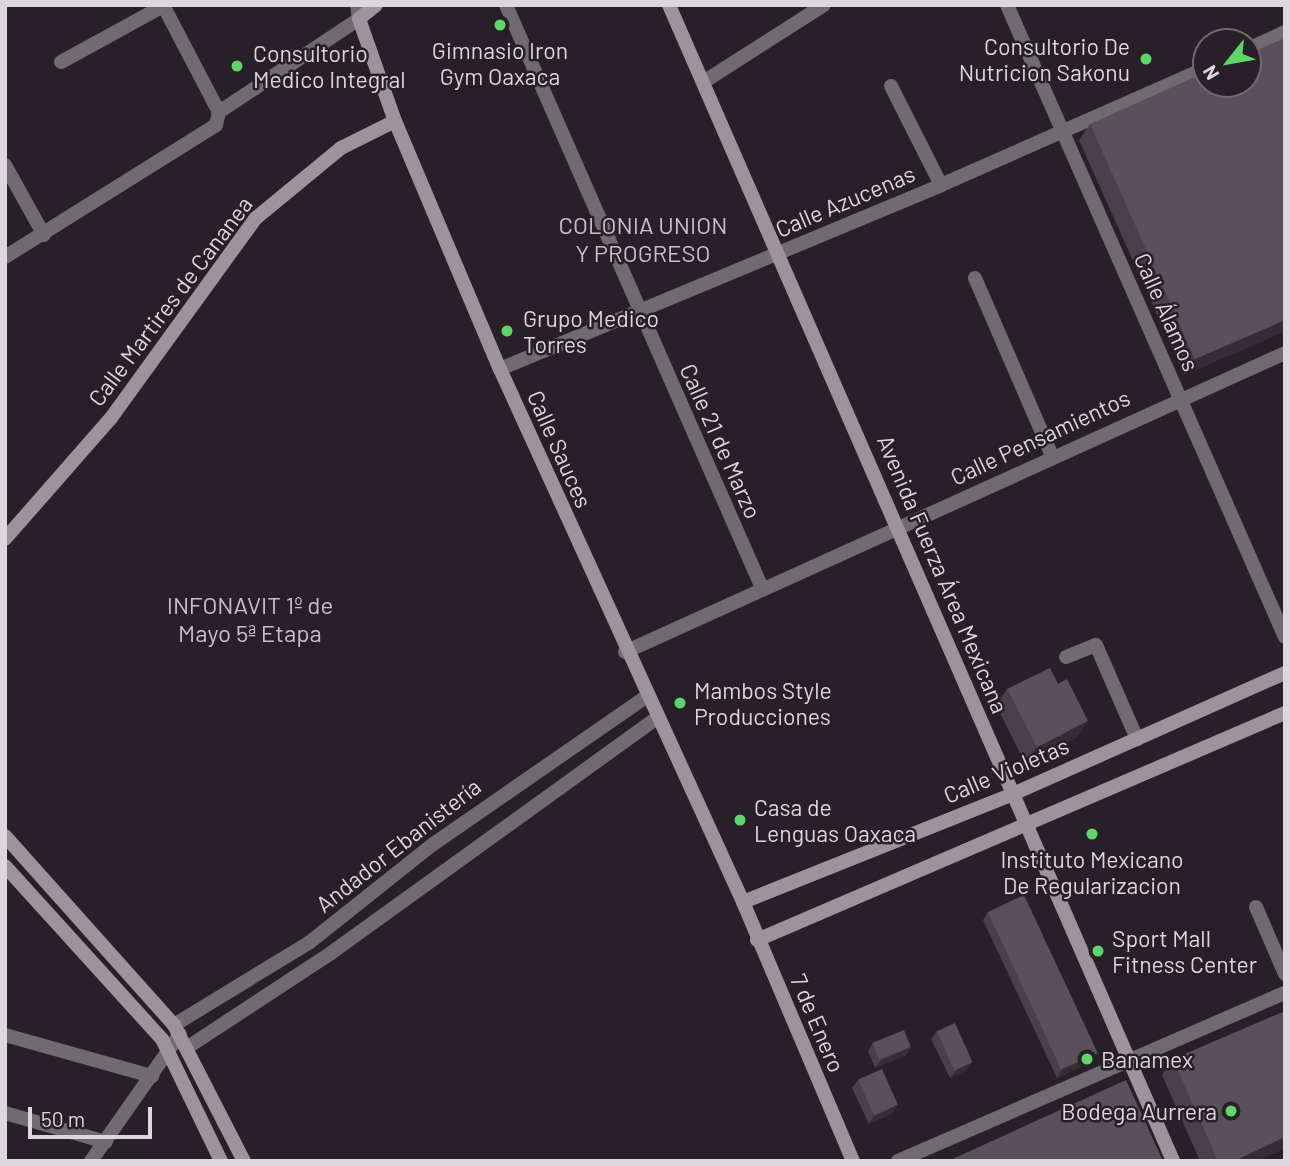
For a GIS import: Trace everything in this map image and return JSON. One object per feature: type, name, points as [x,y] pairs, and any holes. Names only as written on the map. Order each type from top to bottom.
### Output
[{"type":"street","points":[[5,257],[216,125],[219,112],[164,5],[61,62]]},
{"type":"street","points":[[219,112],[358,12],[376,5]]},
{"type":"street","name":"Calle 21 de Marzo","points":[[506,5],[762,588]]},
{"type":"street","name":"Avenida Fuerza Área Mexicana","points":[[669,5],[705,81],[777,254],[899,527],[1172,1161]]},
{"type":"street","points":[[705,81],[824,5]]},
{"type":"street","name":"Calle Álamos","points":[[1007,5],[1285,637]]},
{"type":"street","name":"Calle Sauces","points":[[358,12],[395,121],[500,369],[625,652],[743,902]]},
{"type":"street","points":[[1262,43],[1285,32]]},
{"type":"street","name":"Calle Azucenas","points":[[500,369],[941,185],[1192,74]]},
{"type":"street","points":[[891,86],[941,185]]},
{"type":"street","name":"Calle Martires de Cananea","points":[[5,539],[104,426],[256,218],[294,182],[341,148],[395,121]]},
{"type":"street","points":[[5,165],[44,234]]},
{"type":"street","points":[[975,278],[1052,456]]},
{"type":"street","name":"Calle Pensamientos","points":[[625,652],[1052,456],[1285,353]]},
{"type":"street","points":[[1066,657],[1096,645],[1137,739]]},
{"type":"street","name":"Calle Violetas","points":[[743,902],[1013,794],[1285,673]]},
{"type":"street","name":"Andador Ebanistería","points":[[91,1161],[152,1076],[168,1048],[181,1035],[310,942],[432,845],[646,697]]},
{"type":"street","points":[[757,940],[1285,713]]},
{"type":"street","name":"Andador Ebanistería","points":[[181,1035],[331,953],[656,719]]},
{"type":"street","points":[[5,836],[181,1035],[244,1161]]},
{"type":"street","points":[[5,866],[168,1048],[221,1161]]},
{"type":"street","name":"7 de Enero","points":[[743,902],[853,1161]]},
{"type":"street","points":[[1256,907],[1285,974]]},
{"type":"street","points":[[100,972],[114,959]]},
{"type":"street","points":[[898,1161],[1285,993]]},
{"type":"street","points":[[5,1035],[152,1076]]},
{"type":"street","points":[[5,1113],[106,1142]]},
{"type":"building","points":[[1285,38],[1285,320],[1195,359],[1090,124],[1192,78],[1192,98],[1262,98],[1262,48]]},
{"type":"building","points":[[1050,668],[1058,684],[1067,679],[1088,721],[1037,747],[1007,689]]},
{"type":"building","points":[[1024,895],[1098,1053],[1061,1070],[988,912]]},
{"type":"building","name":"Bodega Aurrera","points":[[1285,1011],[1285,1137],[1234,1161],[1218,1161],[1173,1059]]},
{"type":"building","points":[[955,1023],[972,1062],[954,1070],[937,1031]]},
{"type":"building","points":[[904,1030],[911,1047],[879,1059],[872,1043]]},
{"type":"building","points":[[882,1069],[898,1105],[874,1115],[858,1080]]},
{"type":"building","points":[[1126,1080],[1163,1161],[948,1161]]},
{"type":"place","name":"Gimnasio Iron Gym Oaxaca","points":[[500,25]]},
{"type":"place","name":"Consultorio De Nutricion Sakonu","points":[[1146,59]]},
{"type":"place","name":"Consultorio Medico Integral","points":[[237,66]]},
{"type":"place","name":"Grupo Medico Torres","points":[[507,331]]},
{"type":"place","name":"Mambos Style Producciones","points":[[680,703]]},
{"type":"place","name":"Casa de Lenguas Oaxaca","points":[[740,820]]},
{"type":"place","name":"Instituto Mexicano De Regularizacion","points":[[1092,834]]},
{"type":"place","name":"Sport Mall Fitness Center","points":[[1098,951]]},
{"type":"place","name":"Banamex","points":[[1087,1059]]},
{"type":"place","name":"Bodega Aurrera","points":[[1231,1111]]},
{"type":"district","name":"COLONIA UNION Y PROGRESO","points":[[643,239]]},
{"type":"district","name":"INFONAVIT 1º de Mayo 5ª Etapa","points":[[250,619]]}]
